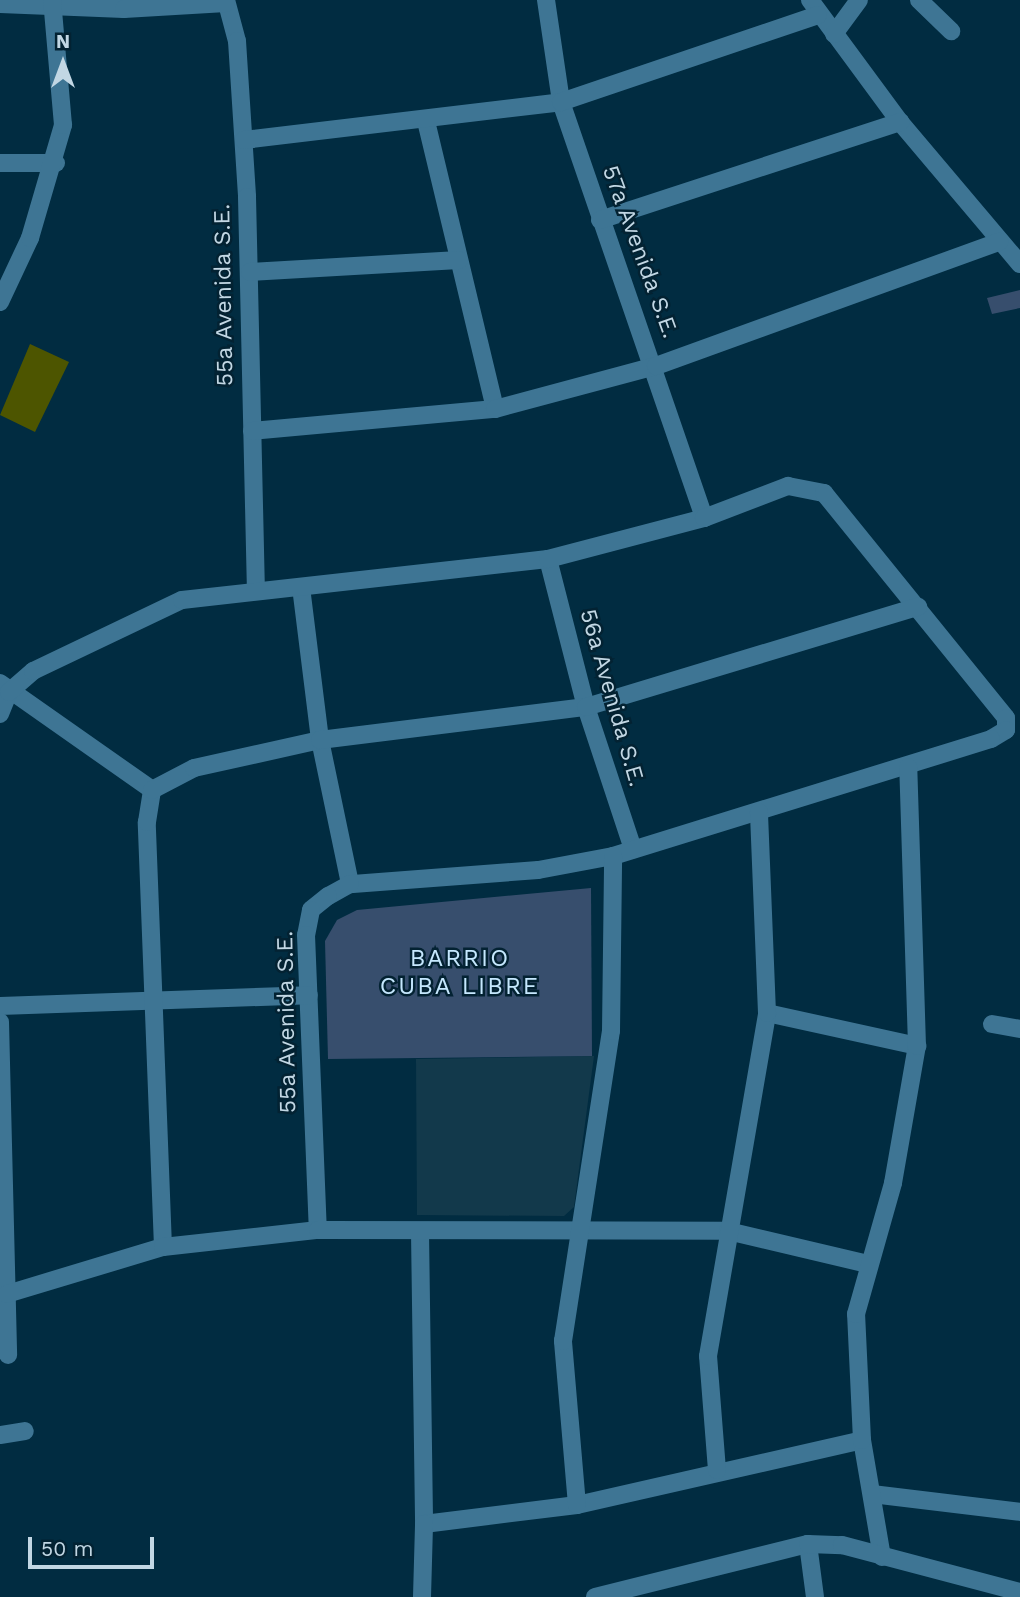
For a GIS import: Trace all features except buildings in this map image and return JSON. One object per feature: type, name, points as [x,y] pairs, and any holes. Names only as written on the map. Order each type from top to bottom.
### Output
[{"type":"street","name":"57a Avenida S.E.","points":[[545,0],[561,102],[600,220],[656,366],[704,518]]},
{"type":"street","points":[[834,34],[859,0]]},
{"type":"street","points":[[919,0],[951,31]]},
{"type":"street","points":[[0,4],[226,1]]},
{"type":"street","name":"55a Avenida S.E.","points":[[226,1],[237,41],[244,140],[250,272],[256,590]]},
{"type":"street","points":[[0,302],[56,163],[63,125],[52,4]]},
{"type":"street","points":[[244,140],[426,121],[561,102],[814,8],[900,122],[1020,264]]},
{"type":"street","points":[[426,121],[495,408]]},
{"type":"street","points":[[600,220],[900,122]]},
{"type":"street","points":[[0,163],[56,163]]},
{"type":"street","points":[[252,431],[495,408],[656,366],[999,242]]},
{"type":"street","points":[[250,272],[459,260]]},
{"type":"street","points":[[0,714],[5,687],[131,619],[181,600],[548,559],[704,518],[788,486],[824,493],[1006,718],[1006,730],[908,767],[613,856],[538,870],[350,884],[320,740],[301,587]]},
{"type":"street","name":"56a Avenida S.E.","points":[[548,559],[586,707],[633,849]]},
{"type":"street","points":[[152,790],[194,768],[320,740],[586,707],[918,607]]},
{"type":"street","points":[[5,687],[152,790]]},
{"type":"street","points":[[882,1557],[862,1440],[856,1314],[892,1183],[917,1046],[908,767]]},
{"type":"street","points":[[152,790],[163,1247]]},
{"type":"street","points":[[717,1470],[708,1356],[767,1013],[759,813]]},
{"type":"street","points":[[577,1505],[563,1341],[611,1031],[613,856]]},
{"type":"street","name":"55a Avenida S.E.","points":[[318,1230],[309,995],[311,910],[350,884]]},
{"type":"street","points":[[0,1006],[309,995]]},
{"type":"street","points":[[767,1013],[917,1046]]},
{"type":"street","points":[[0,1022],[8,1354]]},
{"type":"street","points":[[992,1024],[1020,1029]]},
{"type":"street","points":[[7,1294],[163,1247],[318,1230],[420,1232],[581,1226],[728,1231],[868,1264]]},
{"type":"street","points":[[420,1232],[424,1524],[422,1597]]},
{"type":"street","points":[[0,1435],[25,1431]]},
{"type":"street","points":[[424,1524],[577,1505],[717,1470],[862,1440]]},
{"type":"street","points":[[872,1494],[1020,1512]]},
{"type":"street","points":[[808,1544],[815,1597]]},
{"type":"street","points":[[595,1597],[808,1544],[842,1545],[1020,1592]]},
{"type":"shaded area","points":[[594,1056],[574,1207],[564,1216],[417,1215],[416,1059]]},
{"type":"green space","points":[[30,344],[69,362],[35,432],[0,415]]},
{"type":"district","name":"BARRIO CUBA LIBRE","points":[[460,973]]}]
